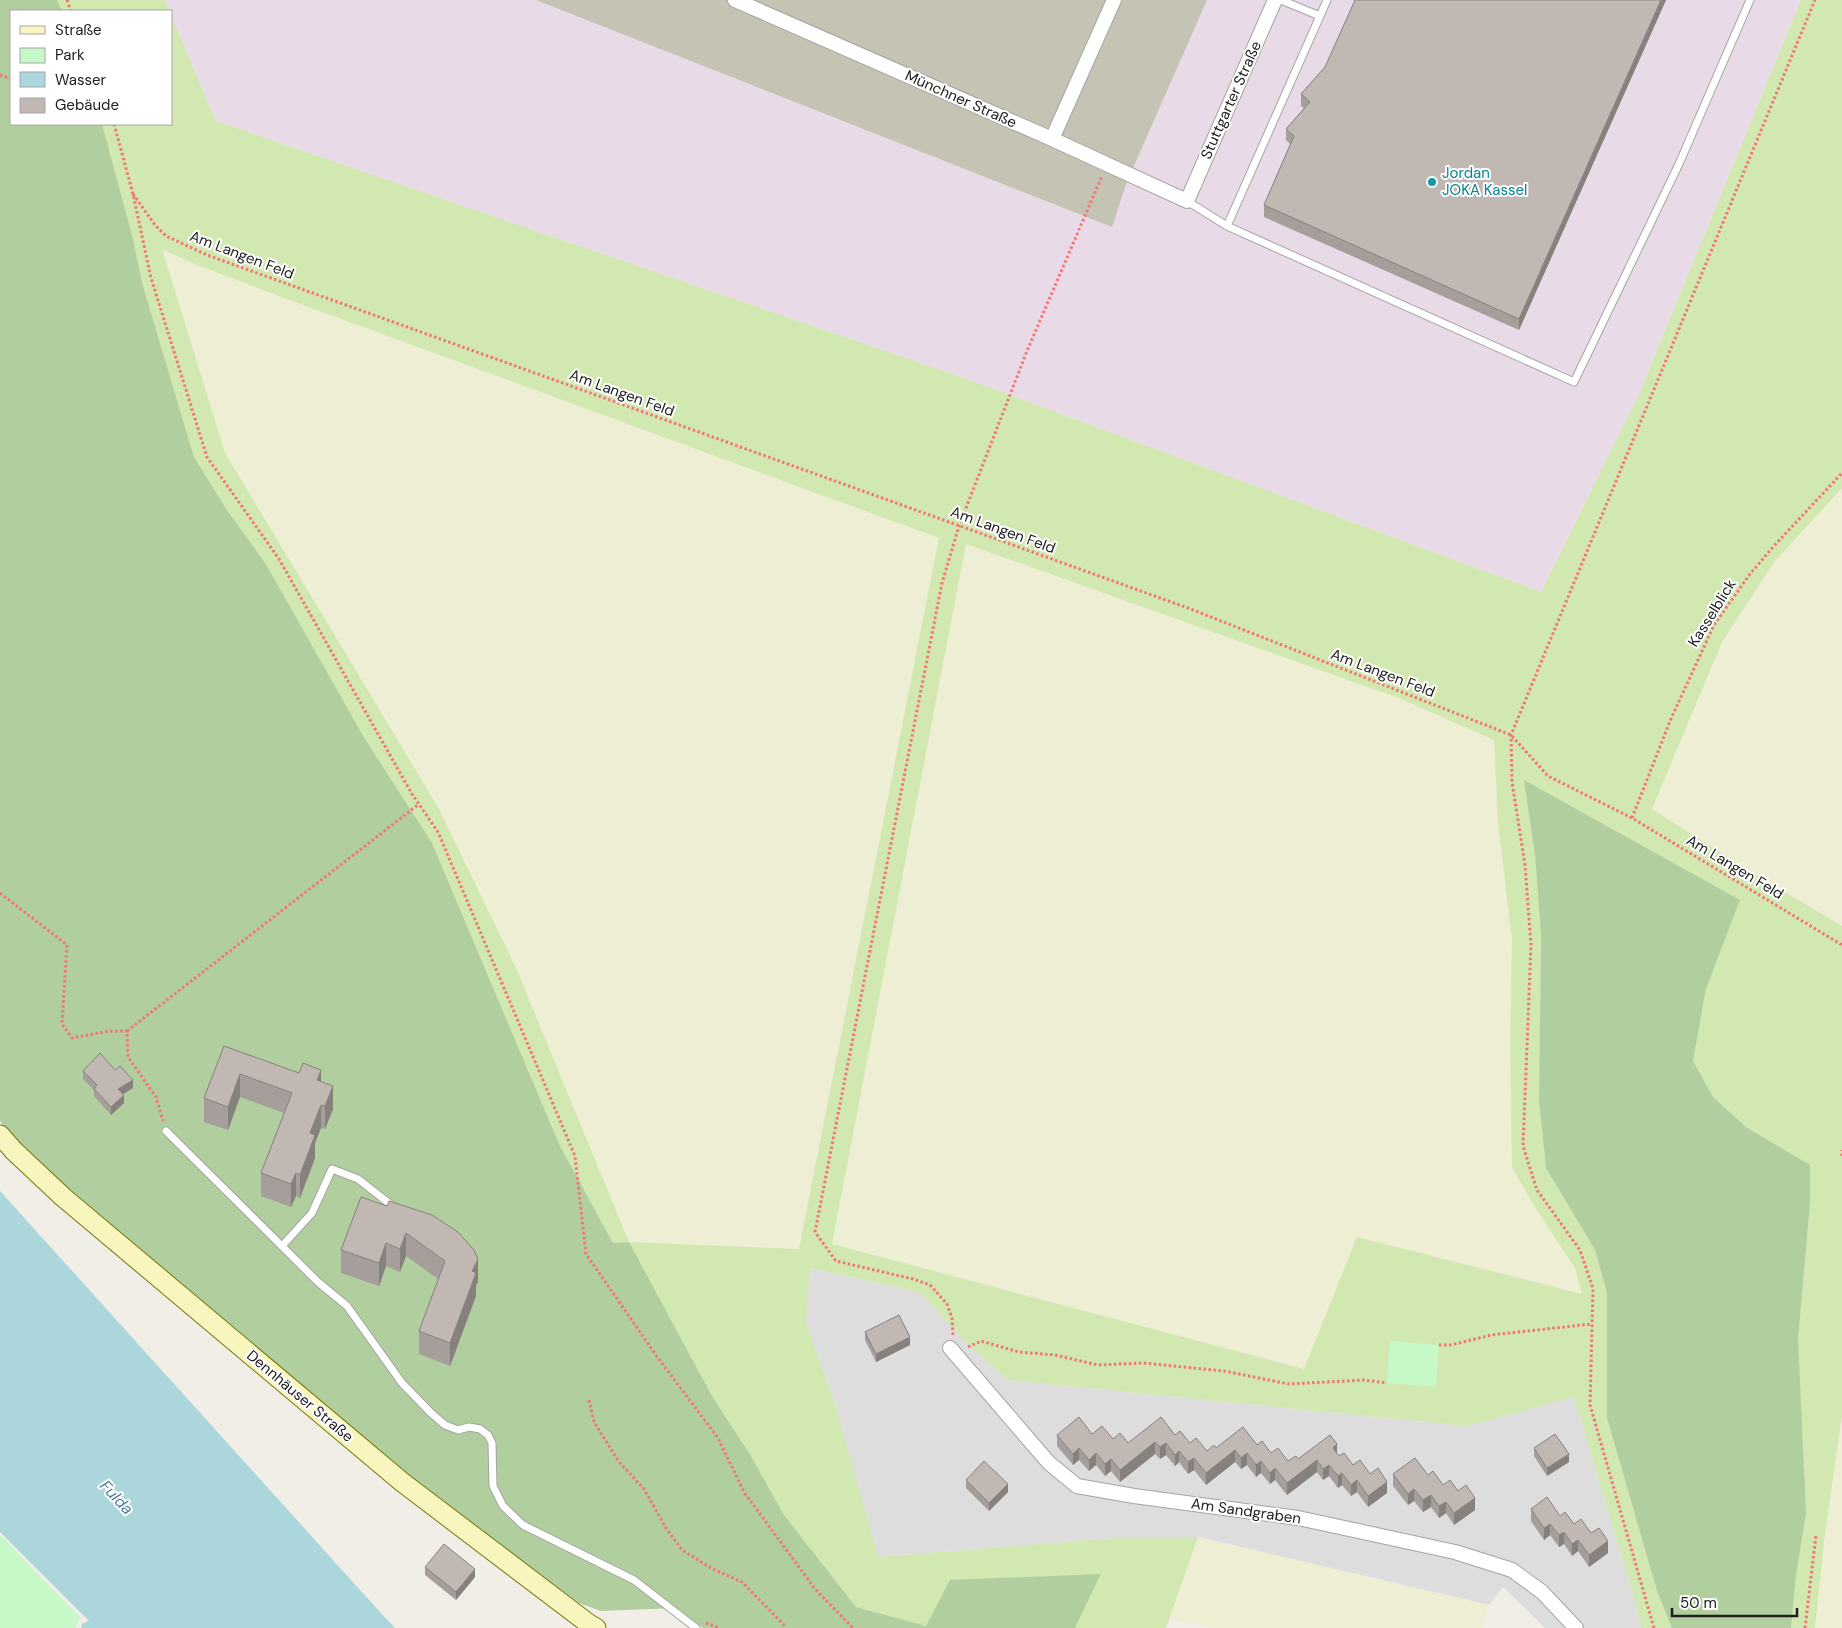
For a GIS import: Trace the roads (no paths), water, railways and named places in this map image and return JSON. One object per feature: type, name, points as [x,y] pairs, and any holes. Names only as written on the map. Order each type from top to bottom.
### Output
[{"type":"street","name":"Münchner Straße","points":[[735,0],[1052,139],[1187,201]]},
{"type":"street","points":[[1052,139],[1114,0]]},
{"type":"street","name":"Stuttgarter Straße","points":[[1187,201],[1275,0]]},
{"type":"street","name":"Dennhäuser Straße","points":[[0,1135],[14,1151],[63,1197],[402,1482],[588,1624],[596,1628]]},
{"type":"street","name":"Am Sandgraben","points":[[952,1351],[1049,1463],[1077,1486],[1134,1496],[1298,1518],[1455,1552],[1512,1570],[1542,1592],[1576,1628]]},
{"type":"lane","points":[[1281,0],[1320,16]]},
{"type":"lane","points":[[1227,226],[1327,0]]},
{"type":"lane","points":[[1187,201],[1227,226],[1574,382],[1679,164],[1750,0]]},
{"type":"lane","points":[[166,1130],[282,1246],[347,1306],[402,1383],[431,1413],[445,1425],[458,1430],[480,1429],[488,1435],[492,1443],[493,1486],[503,1506],[522,1525],[634,1580],[696,1628]]},
{"type":"lane","points":[[282,1246],[312,1212],[332,1169],[358,1179],[386,1203],[402,1213]]},
{"type":"water","name":"Fulda","points":[[0,1191],[395,1628],[81,1628],[82,1624],[89,1621],[0,1532]]},
{"type":"place","name":"Jordan JOKA Kassel","points":[[1432,182]]}]
